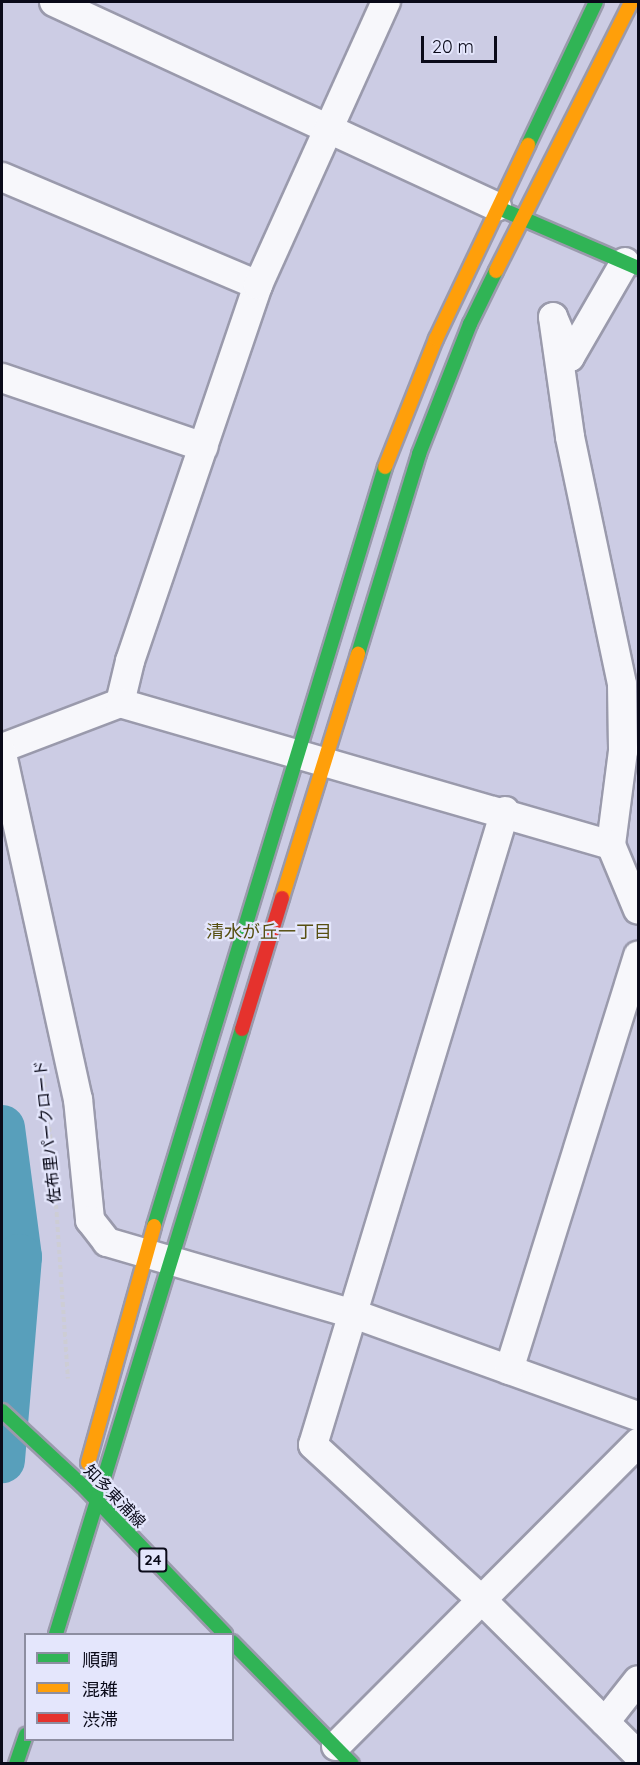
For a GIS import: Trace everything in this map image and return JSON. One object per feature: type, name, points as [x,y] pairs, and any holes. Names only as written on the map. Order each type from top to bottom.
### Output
[{"type":"street","points":[[54,2],[326,130],[509,213],[632,265],[570,357],[553,317],[570,437],[621,684],[623,752],[611,844],[639,910]]},
{"type":"street","points":[[120,703],[130,661],[258,285],[326,130],[386,2]]},
{"type":"street","points":[[57,1633],[77,1560],[99,1503],[419,453],[470,324],[509,213],[596,2]]},
{"type":"street","points":[[77,1560],[82,1485],[146,1252],[296,750],[379,483],[436,339],[631,2]]},
{"type":"street","points":[[2,177],[258,285]]},
{"type":"street","points":[[2,378],[204,447]]},
{"type":"street","points":[[2,748],[120,703],[296,750],[611,844]]},
{"type":"street","points":[[2,754],[78,1099],[90,1220],[107,1242],[354,1314],[639,1416]]},
{"type":"street","points":[[505,811],[313,1445],[484,1602],[639,1755]]},
{"type":"street","points":[[509,1370],[639,956]]},
{"type":"street","name":"知多東浦線","points":[[2,1411],[82,1485],[223,1633]]},
{"type":"street","points":[[234,1644],[344,1755],[484,1602],[639,1443]]},
{"type":"street","points":[[605,1722],[639,1680]]},
{"type":"street","points":[[16,1764],[24,1741]]},
{"type":"path","name":"佐布里パークロード","points":[[42,1068],[53,1160],[68,1378]]},
{"type":"waterway","points":[[2,1128],[19,1257],[2,1460]]},
{"type":"traffic: fast","points":[[528,145],[596,2]]},
{"type":"traffic: fast","points":[[501,209],[638,268]]},
{"type":"traffic: fast","points":[[358,654],[419,454],[470,324],[496,271]]},
{"type":"traffic: fast","points":[[154,1226],[385,467]]},
{"type":"traffic: fast","points":[[56,1633],[242,1029]]},
{"type":"traffic: fast","points":[[2,1411],[82,1485],[224,1633]]},
{"type":"traffic: fast","points":[[234,1644],[352,1764]]},
{"type":"traffic: fast","points":[[16,1764],[24,1741]]},
{"type":"traffic: slow","points":[[496,271],[631,2]]},
{"type":"traffic: slow","points":[[385,467],[436,339],[528,145]]},
{"type":"traffic: slow","points":[[282,898],[358,654]]},
{"type":"traffic: slow","points":[[88,1463],[154,1226]]},
{"type":"traffic: jam","points":[[242,1029],[282,898]]},
{"type":"district","name":"清水が丘一丁目","points":[[269,932]]}]
